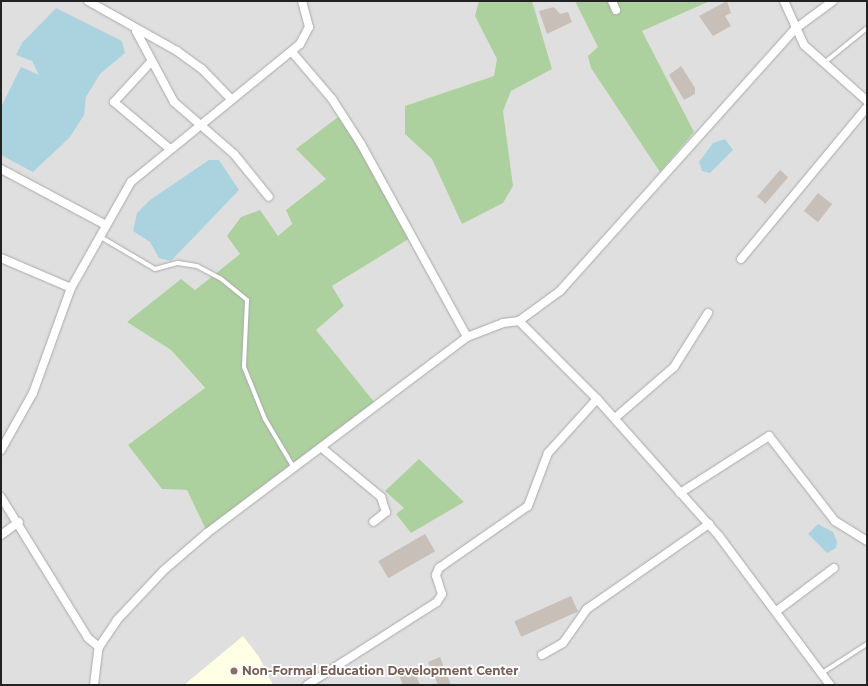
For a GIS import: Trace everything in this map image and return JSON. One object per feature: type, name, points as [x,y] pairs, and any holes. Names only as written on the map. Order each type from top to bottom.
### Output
[{"type":"street","points":[[88,1],[136,31],[164,43],[202,69],[230,98]]},
{"type":"street","points":[[1,450],[33,393],[71,288],[104,224],[131,182],[230,98],[292,52],[309,27],[302,1]]},
{"type":"street","points":[[612,1],[616,10]]},
{"type":"street","points":[[784,1],[794,29],[822,64],[867,101]]},
{"type":"street","points":[[94,685],[100,647],[116,620],[163,571],[207,534],[467,337],[503,323],[519,321],[560,291],[794,29],[833,1]]},
{"type":"street","points":[[136,31],[150,63],[174,102],[234,154],[269,197]]},
{"type":"street","points":[[292,52],[332,99],[357,138],[467,337]]},
{"type":"street","points":[[150,63],[114,102],[170,149]]},
{"type":"street","points":[[741,259],[867,107]]},
{"type":"street","points":[[1,168],[104,224]]},
{"type":"street","points":[[1,258],[71,288]]},
{"type":"street","points":[[615,418],[674,367],[708,313]]},
{"type":"street","points":[[519,321],[615,418],[709,524],[778,610],[830,685]]},
{"type":"street","points":[[307,685],[437,602],[442,590],[436,578],[439,568],[528,506],[548,453],[597,400]]},
{"type":"street","points":[[680,492],[769,436],[835,521],[867,541]]},
{"type":"street","points":[[322,448],[380,498],[386,512],[373,522]]},
{"type":"street","points":[[1,497],[19,522],[58,590],[88,638],[100,647]]},
{"type":"street","points":[[1,535],[19,522]]},
{"type":"street","points":[[542,655],[563,643],[587,608],[709,524]]},
{"type":"street","points":[[778,610],[834,568]]},
{"type":"lane","points":[[822,64],[867,28]]},
{"type":"lane","points":[[98,236],[156,269],[178,263],[197,266],[220,278],[247,300],[244,367],[265,419],[294,468]]},
{"type":"lane","points":[[822,673],[867,644]]},
{"type":"shaded area","points":[[1,1],[867,1],[867,685],[1,685]],"holes":[[[326,179],[412,237],[332,286],[344,306],[315,330],[375,403],[206,530],[187,490],[162,489],[205,389],[171,350],[127,321],[195,290],[240,254],[278,236],[292,224],[286,210]]]},
{"type":"shaded area","name":"Non-Formal Education Development Center","points":[[243,636],[259,657],[273,685],[184,685]]},
{"type":"green space","points":[[479,1],[532,1],[552,69],[511,91],[503,111],[513,186],[503,203],[462,224],[432,159],[405,134],[405,106],[494,76],[497,59],[475,16]]},
{"type":"green space","points":[[575,1],[710,1],[642,31],[694,132],[660,172],[591,68],[588,56],[598,47]]},
{"type":"green space","points":[[342,114],[412,237],[332,286],[344,306],[316,330],[375,403],[206,530],[187,490],[162,489],[128,445],[205,388],[171,350],[127,322],[181,279],[195,290],[240,254],[227,236],[241,217],[260,210],[278,236],[292,224],[286,210],[326,179],[296,149]]},
{"type":"green space","points":[[419,459],[464,502],[411,533],[396,514],[404,508],[385,491]]},
{"type":"water","points":[[56,8],[122,41],[125,53],[100,74],[86,97],[84,115],[70,137],[33,172],[1,155],[1,107],[21,67],[39,75],[32,61],[16,55],[22,43]]},
{"type":"water","points":[[725,139],[733,150],[710,173],[702,171],[699,162],[713,143]]},
{"type":"water","points":[[209,160],[219,160],[239,190],[171,261],[159,258],[150,242],[133,231],[137,213],[150,200]]},
{"type":"water","points":[[818,524],[833,532],[837,542],[836,548],[827,553],[808,534]]},
{"type":"building","points":[[727,1],[731,13],[725,16],[731,26],[713,36],[699,16]]},
{"type":"building","points":[[554,7],[560,14],[568,12],[572,22],[547,34],[539,11]]},
{"type":"building","points":[[681,66],[695,88],[695,94],[684,100],[669,75]]},
{"type":"building","points":[[780,170],[788,177],[765,204],[757,196]]},
{"type":"building","points":[[818,193],[832,204],[818,222],[804,211]]},
{"type":"building","points":[[425,534],[435,551],[388,578],[378,561]]},
{"type":"building","points":[[571,596],[578,612],[521,637],[514,621]]},
{"type":"building","points":[[440,657],[451,685],[438,685],[428,662]]},
{"type":"building","points":[[413,667],[420,685],[403,685],[398,673]]},
{"type":"place","name":"Non-Formal Education Development Center","points":[[234,671]]}]
